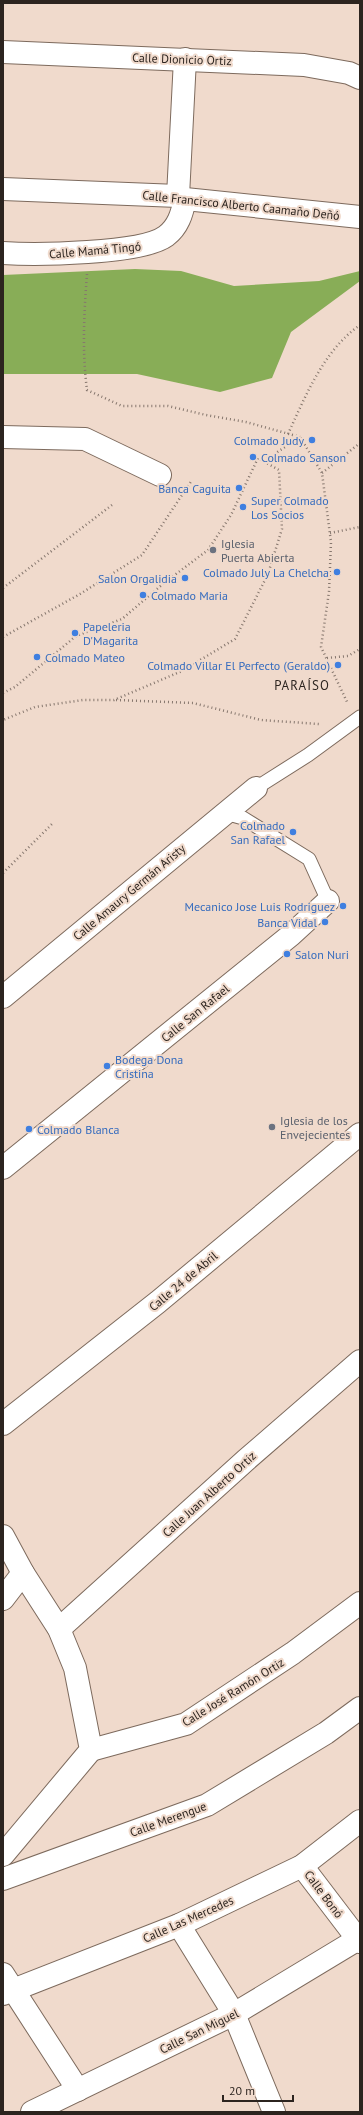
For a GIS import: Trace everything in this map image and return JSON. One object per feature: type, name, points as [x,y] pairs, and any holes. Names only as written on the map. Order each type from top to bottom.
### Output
[{"type":"street","name":"Calle Dionicio Ortiz","points":[[3,52],[304,64],[349,73],[360,78]]},
{"type":"street","name":"Calle Mamá Tingó","points":[[3,253],[29,255],[96,251],[149,245],[165,237],[175,228],[181,217],[185,59]]},
{"type":"street","name":"Calle Francisco Alberto Caamaño Deñó","points":[[3,188],[182,198],[360,217]]},
{"type":"street","points":[[3,437],[85,439],[160,475]]},
{"type":"street","name":"Calle Amaury Germán Aristy","points":[[3,997],[256,788]]},
{"type":"street","name":"Calle San Rafael","points":[[3,1168],[291,935],[328,901]]},
{"type":"street","name":"Calle 24 de Abril","points":[[3,1424],[158,1302],[360,1134]]},
{"type":"street","name":"Calle Juan Alberto Ortiz","points":[[59,1629],[246,1460],[360,1361]]},
{"type":"street","points":[[3,1536],[23,1574],[59,1629],[75,1668],[91,1750],[3,1855]]},
{"type":"street","points":[[3,1599],[23,1574]]},
{"type":"street","name":"Calle José Ramón Ortiz","points":[[91,1750],[186,1724],[293,1653],[360,1604]]},
{"type":"street","name":"Calle Merengue","points":[[3,1879],[207,1805],[326,1733],[360,1708]]},
{"type":"street","name":"Calle Las Mercedes","points":[[6,1986],[179,1925],[302,1866],[360,1821]]},
{"type":"street","name":"Calle Bonó","points":[[302,1866],[359,1940]]},
{"type":"street","points":[[179,1925],[234,2014],[274,2112]]},
{"type":"street","name":"Calle San Miguel","points":[[32,2112],[234,2014],[359,1940]]},
{"type":"street","points":[[6,1986],[78,2090]]},
{"type":"lane","points":[[256,788],[308,755],[358,719]]},
{"type":"lane","points":[[225,813],[243,818],[309,859],[328,901]]},
{"type":"path","points":[[3,720],[35,707],[83,700],[194,703],[261,720],[341,726],[358,719],[321,647],[329,592],[330,533],[322,473],[300,437],[246,422],[168,406],[122,406],[87,390],[84,370],[83,321],[87,273],[96,251]]},
{"type":"path","points":[[288,434],[311,386],[332,352],[349,332],[360,325]]},
{"type":"path","points":[[264,461],[300,437]]},
{"type":"path","points":[[322,473],[360,443]]},
{"type":"path","points":[[3,693],[15,687],[76,636],[122,619],[164,583],[208,550],[231,515],[258,458],[279,470],[282,529],[268,574],[235,639],[182,671],[114,700]]},
{"type":"path","points":[[3,637],[80,594],[142,555],[192,480]]},
{"type":"path","points":[[3,588],[112,505]]},
{"type":"path","points":[[330,533],[360,527]]},
{"type":"path","points":[[327,658],[348,656],[360,649]]},
{"type":"path","points":[[3,873],[52,824]]},
{"type":"green space","points":[[135,269],[181,271],[234,286],[319,281],[360,271],[360,281],[291,332],[272,378],[220,392],[137,374],[3,374],[3,275]]},
{"type":"place","name":"Colmado Judy","points":[[312,440]]},
{"type":"place","name":"Colmado Sanson","points":[[253,457]]},
{"type":"place","name":"Banca Caguita","points":[[239,488]]},
{"type":"place","name":"Super Colmado Los Socios","points":[[243,507]]},
{"type":"place","name":"Iglesia Puerta Abierta","points":[[213,550]]},
{"type":"place","name":"Colmado July La Chelcha","points":[[337,572]]},
{"type":"place","name":"Salon Orgalidia","points":[[185,578]]},
{"type":"place","name":"Colmado Maria","points":[[143,595]]},
{"type":"place","name":"Papeleria D'Magarita","points":[[75,633]]},
{"type":"place","name":"Colmado Mateo","points":[[37,657]]},
{"type":"place","name":"Colmado Villar El Perfecto (Geraldo)","points":[[338,665]]},
{"type":"place","name":"Colmado San Rafael","points":[[293,832]]},
{"type":"place","name":"Mecanico Jose Luis Rodriguez","points":[[343,906]]},
{"type":"place","name":"Banca Vidal","points":[[325,922]]},
{"type":"place","name":"Salon Nuri","points":[[287,954]]},
{"type":"place","name":"Bodega Dona Cristina","points":[[107,1066]]},
{"type":"place","name":"Iglesia de los Envejecientes","points":[[272,1127]]},
{"type":"place","name":"Colmado Blanca","points":[[29,1129]]},
{"type":"district","name":"PARAÍSO","points":[[302,685]]}]
